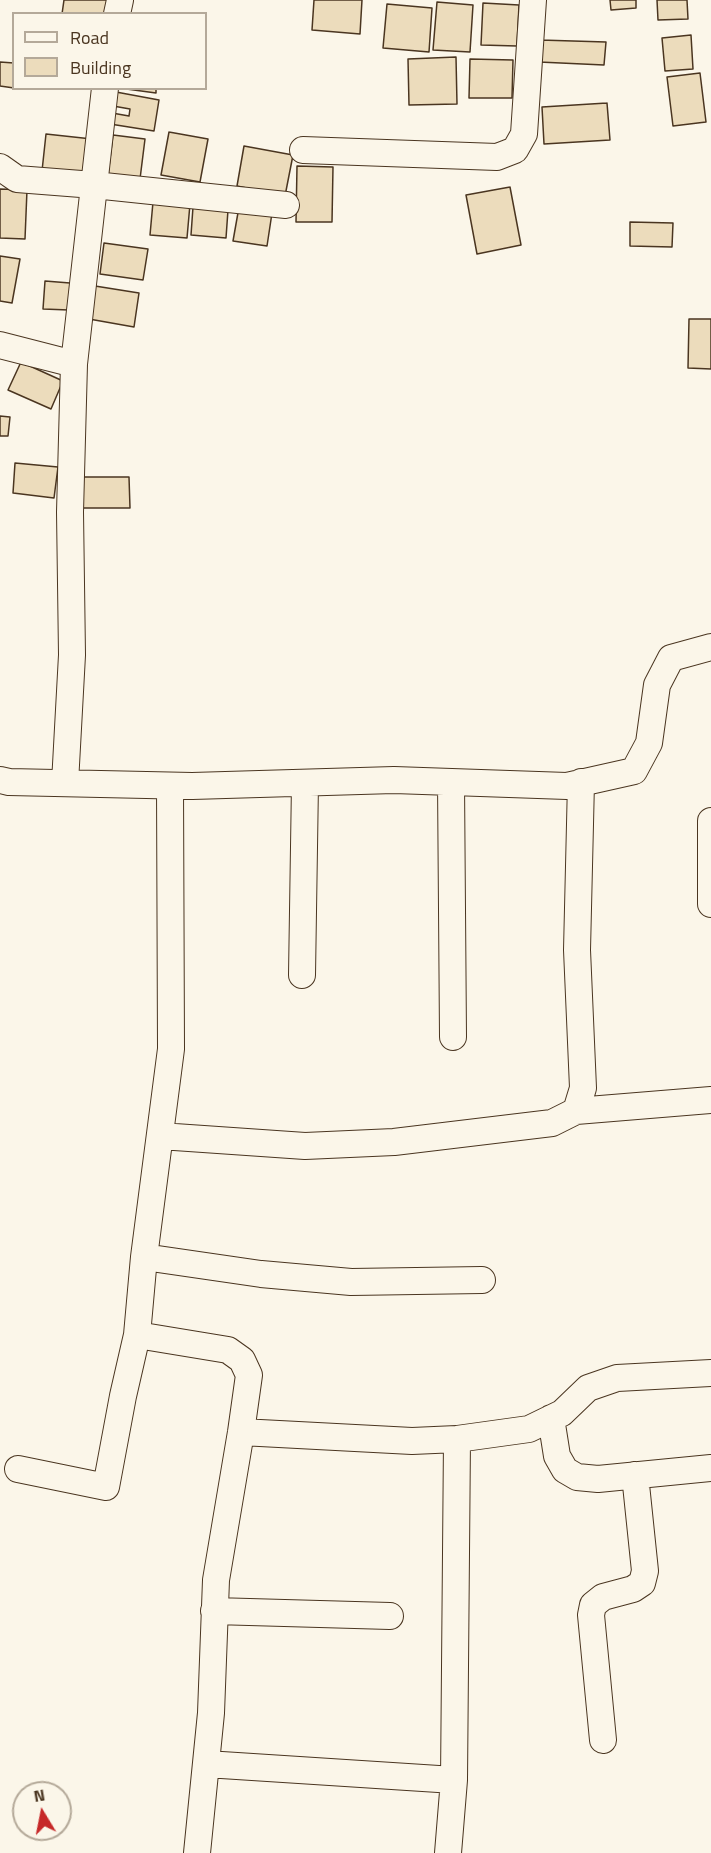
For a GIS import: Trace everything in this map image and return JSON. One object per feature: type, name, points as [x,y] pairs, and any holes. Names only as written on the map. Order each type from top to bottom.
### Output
[{"type":"street","points":[[303,150],[497,157],[514,150],[524,134],[533,0]]},
{"type":"street","points":[[65,783],[72,656],[70,512],[74,364],[105,90]]},
{"type":"street","points":[[0,167],[17,179],[286,205]]},
{"type":"street","points":[[0,345],[74,364]]},
{"type":"street","points":[[0,780],[170,786],[394,780],[567,786],[634,771],[649,743],[657,686],[672,658],[711,647]]},
{"type":"street","points":[[451,782],[453,1037]]},
{"type":"street","points":[[576,1111],[583,1088],[577,950],[581,782]]},
{"type":"street","points":[[302,975],[305,783]]},
{"type":"street","points":[[18,1469],[106,1487],[137,1335],[144,1257],[171,1049],[170,786]]},
{"type":"street","points":[[711,821],[711,904]]},
{"type":"street","points":[[160,1136],[305,1146],[394,1142],[552,1123],[576,1111],[711,1100]]},
{"type":"street","points":[[144,1257],[261,1274],[351,1282],[482,1280]]},
{"type":"street","points":[[137,1335],[228,1350],[242,1360],[249,1375],[216,1580],[211,1713],[197,1853]]},
{"type":"street","points":[[241,1432],[412,1441],[457,1439],[529,1429],[562,1413],[588,1388],[617,1378],[711,1373]]},
{"type":"street","points":[[551,1419],[557,1456],[565,1470],[578,1477],[598,1479],[711,1468]]},
{"type":"street","points":[[448,1853],[454,1780],[457,1439]]},
{"type":"street","points":[[603,1740],[591,1615],[594,1605],[603,1598],[633,1589],[642,1583],[645,1571],[635,1475]]},
{"type":"street","points":[[214,1611],[390,1616]]},
{"type":"street","points":[[206,1764],[454,1780]]},
{"type":"building","points":[[64,0],[107,0],[106,12],[62,12]]},
{"type":"building","points":[[314,0],[362,0],[360,34],[312,30]]},
{"type":"building","points":[[610,0],[636,0],[636,8],[611,10]]},
{"type":"building","points":[[657,0],[687,0],[688,19],[658,20]]},
{"type":"building","points":[[437,2],[473,5],[470,52],[433,50]]},
{"type":"building","points":[[483,3],[519,5],[517,46],[481,45]]},
{"type":"building","points":[[387,4],[432,8],[429,52],[383,48]]},
{"type":"building","points":[[691,35],[693,69],[665,71],[662,38]]},
{"type":"building","points":[[540,40],[606,42],[604,65],[539,62]]},
{"type":"building","points":[[456,57],[457,104],[409,105],[408,59]]},
{"type":"building","points":[[470,59],[513,60],[512,98],[469,98]]},
{"type":"building","points":[[0,62],[12,63],[12,88],[0,86]]},
{"type":"building","points":[[700,73],[706,122],[673,126],[667,77]]},
{"type":"building","points":[[134,90],[156,90],[156,93]]},
{"type":"building","points":[[116,92],[159,100],[154,131],[110,124],[112,113],[129,116],[130,109],[113,106]]},
{"type":"building","points":[[607,103],[610,140],[544,144],[542,107]]},
{"type":"building","points":[[169,132],[208,139],[200,182],[161,175]]},
{"type":"building","points":[[46,134],[92,139],[88,176],[42,171]]},
{"type":"building","points":[[113,135],[145,139],[140,179],[108,175]]},
{"type":"building","points":[[244,146],[293,155],[285,196],[237,186]]},
{"type":"building","points":[[297,166],[333,167],[332,222],[296,222]]},
{"type":"building","points":[[510,187],[521,245],[477,254],[466,195]]},
{"type":"building","points":[[0,189],[27,190],[25,239],[0,238]]},
{"type":"building","points":[[153,202],[190,204],[187,238],[150,235]]},
{"type":"building","points":[[193,207],[228,210],[226,238],[191,235]]},
{"type":"building","points":[[239,207],[272,213],[267,246],[233,241]]},
{"type":"building","points":[[630,222],[673,223],[672,247],[630,246]]},
{"type":"building","points":[[104,243],[148,249],[143,280],[100,274]]},
{"type":"building","points":[[0,256],[20,259],[12,303],[0,301]]},
{"type":"building","points":[[45,281],[70,283],[69,310],[43,309]]},
{"type":"building","points":[[95,286],[139,293],[134,327],[89,319]]},
{"type":"building","points":[[689,319],[711,319],[711,369],[688,368]]},
{"type":"building","points":[[21,362],[63,381],[51,409],[8,390]]},
{"type":"building","points":[[0,416],[10,417],[8,436],[0,436]]},
{"type":"building","points":[[15,463],[58,467],[54,498],[13,493]]},
{"type":"building","points":[[80,477],[129,477],[130,508],[80,508]]}]
